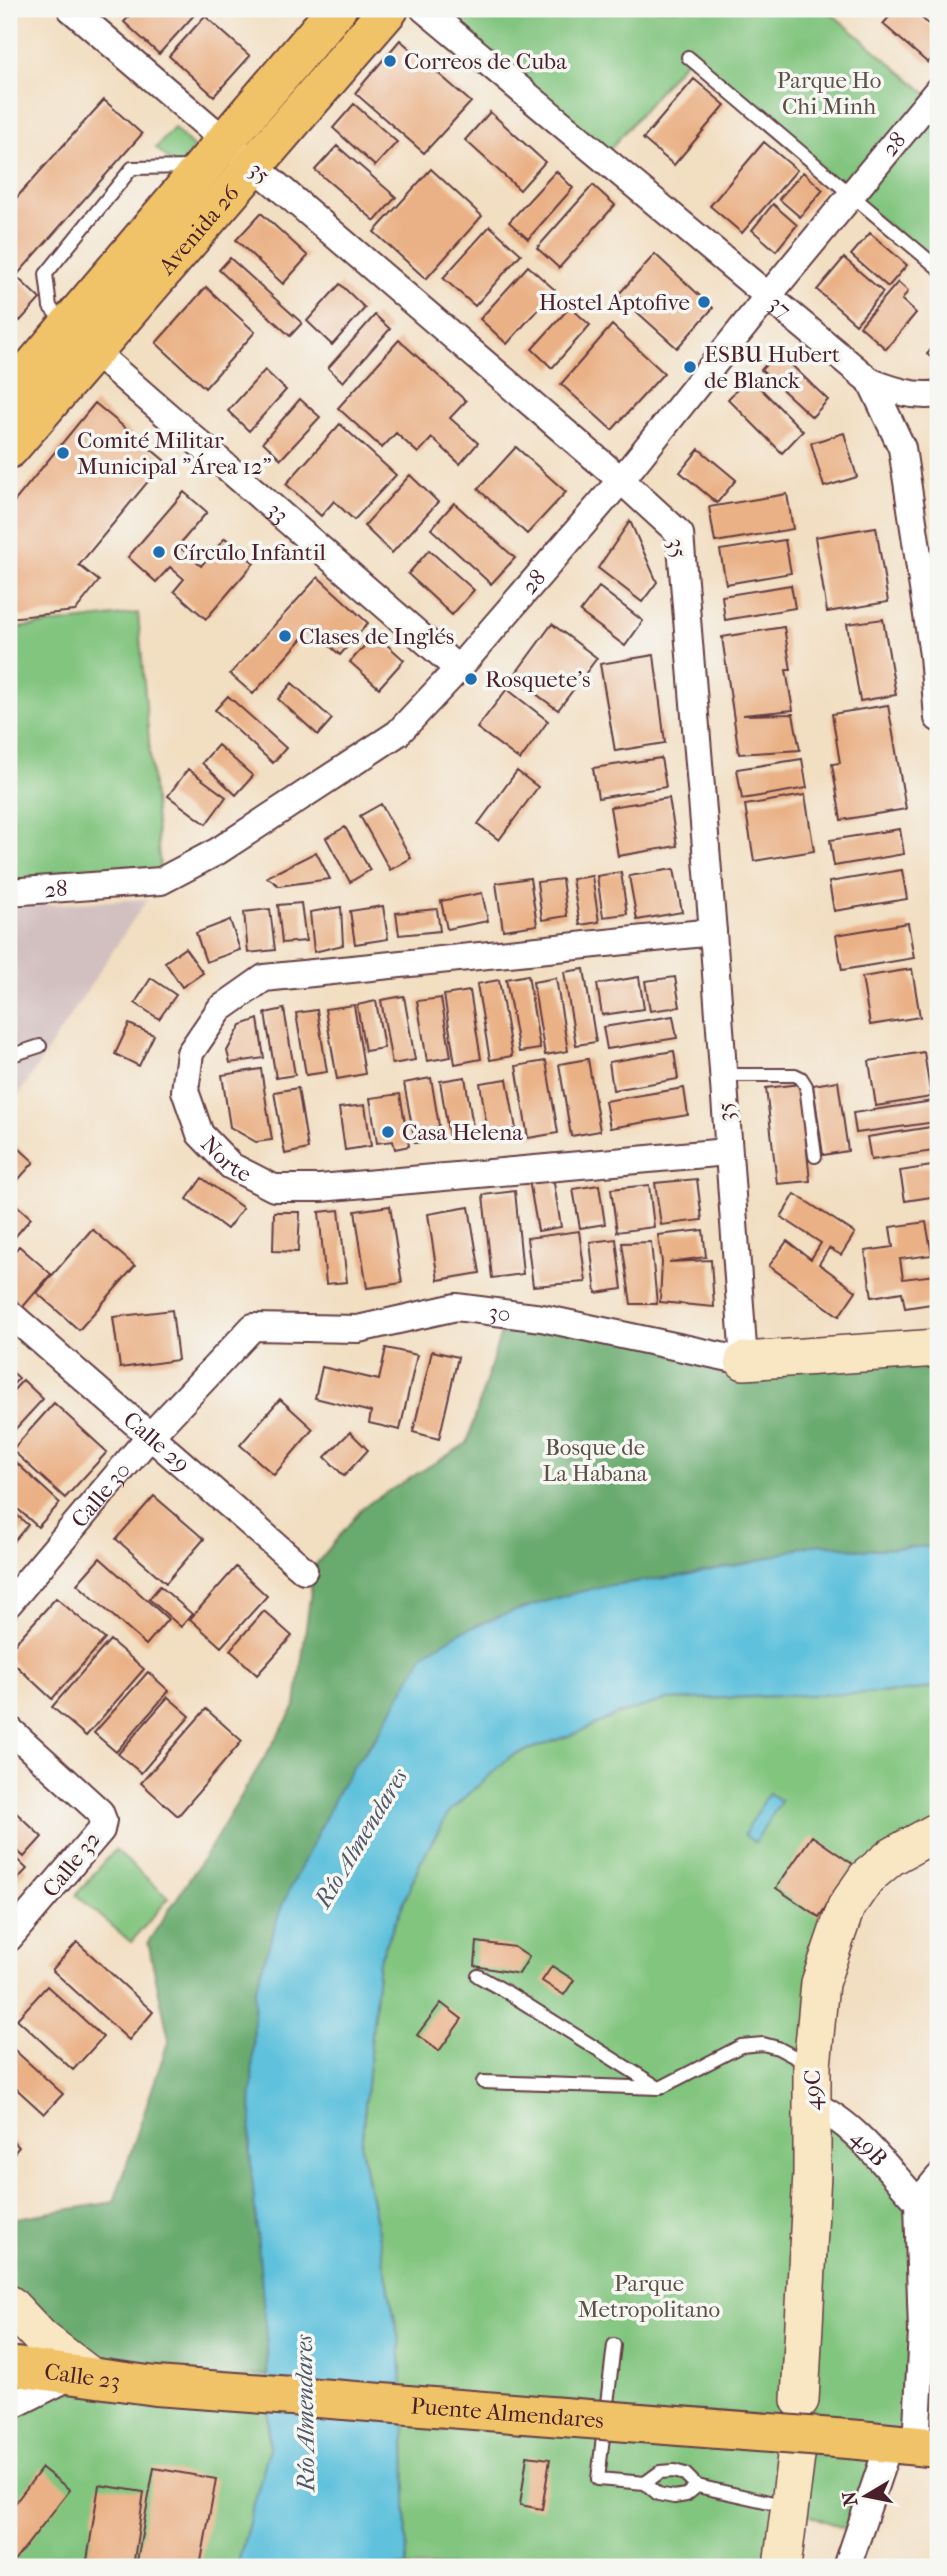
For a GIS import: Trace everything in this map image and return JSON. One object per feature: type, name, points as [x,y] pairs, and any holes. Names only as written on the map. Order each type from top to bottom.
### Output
[{"type":"main road","name":"Avenida 26","points":[[9,449],[79,338],[227,158],[337,9]]},
{"type":"main road","name":"Avenida 26","points":[[227,158],[389,9]]},
{"type":"main road","name":"Avenida 26","points":[[9,395],[79,338]]},
{"type":"main road","name":"Calle 23","points":[[9,2366],[156,2386]]},
{"type":"main road","name":"Puente Almendares","points":[[156,2386],[901,2443]]},
{"type":"street","name":"35","points":[[71,9],[227,158],[621,480],[680,534],[713,932],[744,1361]]},
{"type":"street","name":"37","points":[[424,9],[871,382],[902,448],[935,655],[938,718]]},
{"type":"street","name":"28","points":[[9,892],[161,881],[218,851],[398,733],[458,669],[621,480],[938,90]]},
{"type":"street","name":"33","points":[[79,338],[458,669]]},
{"type":"street","points":[[871,382],[913,395],[938,394]]},
{"type":"street","name":"Norte","points":[[713,932],[264,978],[220,1009],[190,1053],[185,1091],[200,1134],[231,1166],[274,1188],[320,1188],[727,1152]]},
{"type":"street","name":"30","points":[[253,1327],[358,1329],[456,1307],[542,1318],[744,1361]]},
{"type":"street","name":"Calle 29","points":[[9,1313],[304,1570]]},
{"type":"street","name":"Calle 30","points":[[9,1603],[150,1436],[253,1327]]},
{"type":"street","points":[[744,1361],[938,1348]]},
{"type":"street","name":"Calle 32","points":[[9,1729],[100,1812],[103,1820],[101,1830],[9,1938]]},
{"type":"street","name":"49C","points":[[800,2400],[812,2172],[812,2066],[820,1983],[846,1907],[866,1878],[891,1857],[938,1831]]},
{"type":"street","name":"49B","points":[[812,2105],[826,2110],[842,2121],[918,2202]]},
{"type":"street","points":[[847,2567],[901,2443],[930,2332],[929,2245],[918,2202],[938,2178]]},
{"type":"street","points":[[9,2304],[82,2375],[9,2407]]},
{"type":"street","points":[[782,2567],[796,2456]]},
{"type":"lane","points":[[688,57],[938,268]]},
{"type":"lane","points":[[79,338],[50,307],[46,274],[132,167],[227,158]]},
{"type":"lane","points":[[9,1056],[40,1046]]},
{"type":"lane","points":[[722,1075],[794,1075],[801,1078],[806,1086],[815,1156]]},
{"type":"lane","points":[[478,1976],[660,2088]]},
{"type":"lane","points":[[483,2082],[660,2088],[741,2046],[762,2044],[778,2048],[812,2066]]},
{"type":"lane","points":[[614,2345],[598,2479],[645,2483],[658,2494],[674,2497],[686,2495],[696,2486]]},
{"type":"lane","points":[[645,2483],[660,2472],[674,2471],[685,2474],[696,2486],[790,2506]]},
{"type":"shaded area","points":[[148,899],[133,920],[9,1110],[9,907]]},
{"type":"green space","name":"Parque Ho Chi Minh","points":[[424,9],[826,9],[938,103],[938,268],[688,57],[602,159]]},
{"type":"green space","points":[[174,128],[194,148],[178,168],[156,148]]},
{"type":"green space","points":[[138,613],[161,881],[9,892],[9,629]]},
{"type":"green space","name":"Bosque de La Habana","points":[[507,1313],[744,1361],[938,1348],[938,1546],[862,1550],[822,1544],[803,1547],[754,1562],[681,1576],[604,1586],[502,1615],[459,1633],[357,1761],[339,1790],[255,1990],[250,2153],[267,2344],[267,2374],[156,2386],[89,2375],[9,2304],[9,2219],[114,2202],[169,2039],[148,1942],[210,1848],[296,1705],[314,1567],[363,1507],[467,1443]]},
{"type":"green space","name":"Parque Metropolitano","points":[[938,1687],[938,1830],[846,1907],[812,2105],[918,2202],[918,2434],[886,2430],[850,2531],[791,2507],[781,2567],[407,2567],[405,2432],[399,2340],[361,2147],[379,1961],[420,1863],[449,1812],[511,1756],[576,1733],[616,1715],[665,1700],[898,1692]]},
{"type":"green space","points":[[115,1850],[169,1898],[131,1942],[76,1895]]},
{"type":"green space","points":[[267,2374],[269,2449],[237,2567],[9,2567],[9,2407],[32,2394],[156,2386]]},
{"type":"water","name":"Río Almendares","points":[[822,1544],[862,1550],[938,1546],[938,1687],[898,1692],[665,1700],[616,1715],[576,1733],[511,1756],[449,1812],[420,1863],[379,1961],[361,2147],[399,2340],[405,2432],[407,2567],[237,2567],[269,2449],[267,2344],[250,2153],[255,1990],[282,1905],[339,1790],[357,1761],[376,1738],[424,1654],[459,1633],[502,1615],[563,1596],[604,1586],[681,1576],[754,1562]]},
{"type":"water","points":[[769,1793],[781,1801],[755,1842],[744,1835]]},
{"type":"building","points":[[136,9],[190,9],[195,14],[159,54],[124,22]]},
{"type":"building","points":[[896,9],[911,9],[938,32],[938,50],[928,63],[883,24]]},
{"type":"building","points":[[921,9],[938,9],[938,24]]},
{"type":"building","points":[[205,16],[250,56],[214,96],[169,56]]},
{"type":"building","points":[[400,40],[471,102],[424,153],[355,93]]},
{"type":"building","points":[[694,79],[725,105],[674,165],[643,139]]},
{"type":"building","points":[[104,100],[142,134],[9,284],[9,206]]},
{"type":"building","points":[[354,104],[397,142],[375,166],[333,128]]},
{"type":"building","points":[[490,112],[545,162],[520,190],[465,140]]},
{"type":"building","points":[[764,142],[797,170],[742,233],[710,206]]},
{"type":"building","points":[[337,146],[396,197],[375,221],[315,170]]},
{"type":"building","points":[[431,169],[482,216],[426,279],[374,232]]},
{"type":"building","points":[[556,171],[573,188],[528,239],[509,222]]},
{"type":"building","points":[[803,172],[823,190],[800,217],[779,199]]},
{"type":"building","points":[[593,185],[615,205],[559,268],[537,248]]},
{"type":"building","points":[[773,204],[797,225],[776,251],[752,230]]},
{"type":"building","points":[[261,213],[308,256],[283,284],[236,240]]},
{"type":"building","points":[[490,226],[521,254],[475,306],[443,278]]},
{"type":"building","points":[[870,233],[907,265],[888,287],[851,255]]},
{"type":"building","points":[[655,254],[713,308],[677,348],[618,295]]},
{"type":"building","points":[[230,258],[302,323],[290,336],[219,270]]},
{"type":"building","points":[[844,258],[883,292],[856,324],[817,290]]},
{"type":"building","points":[[528,266],[555,290],[507,344],[480,319]]},
{"type":"building","points":[[18,278],[40,299],[20,321],[9,311],[9,288]]},
{"type":"building","points":[[898,282],[908,291],[902,300],[916,313],[886,349],[860,326]]},
{"type":"building","points":[[340,284],[365,308],[332,345],[307,321]]},
{"type":"building","points":[[206,287],[255,332],[205,388],[156,343]]},
{"type":"building","points":[[570,307],[590,325],[552,368],[532,349]]},
{"type":"building","points":[[375,315],[390,329],[343,382],[328,368]]},
{"type":"building","points":[[612,325],[664,373],[612,430],[561,384]]},
{"type":"building","points":[[399,340],[466,401],[450,418],[478,443],[460,464],[432,438],[418,453],[396,433],[382,448],[338,408]]},
{"type":"building","points":[[938,341],[938,363],[927,354]]},
{"type":"building","points":[[778,352],[828,400],[812,417],[761,370]]},
{"type":"building","points":[[265,370],[286,390],[249,431],[228,411]]},
{"type":"building","points":[[749,377],[803,431],[782,453],[728,399]]},
{"type":"building","points":[[300,399],[320,417],[281,459],[263,442]]},
{"type":"building","points":[[95,403],[165,461],[79,565],[99,581],[75,611],[9,618],[9,508]]},
{"type":"building","points":[[340,424],[396,475],[354,520],[334,501],[321,516],[286,484]]},
{"type":"building","points":[[844,433],[857,477],[824,487],[811,443]]},
{"type":"building","points":[[516,447],[566,492],[527,534],[478,489]]},
{"type":"building","points":[[699,449],[736,480],[717,503],[680,472]]},
{"type":"building","points":[[410,475],[438,502],[392,553],[364,526]]},
{"type":"building","name":"Círculo Infantil","points":[[184,492],[207,512],[178,546],[201,566],[225,538],[254,563],[206,619],[174,591],[184,579],[170,567],[156,582],[128,557]]},
{"type":"building","points":[[787,494],[793,529],[715,542],[709,507]]},
{"type":"building","points":[[454,503],[515,558],[491,584],[431,529]]},
{"type":"building","points":[[630,521],[657,582],[642,602],[598,568]]},
{"type":"building","points":[[876,527],[888,602],[827,612],[815,537]]},
{"type":"building","points":[[785,540],[791,573],[726,584],[720,550]]},
{"type":"building","points":[[429,550],[474,590],[452,615],[408,574]]},
{"type":"building","name":"Clases de Inglés","points":[[318,577],[368,623],[340,655],[311,629],[253,694],[230,674]]},
{"type":"building","points":[[791,585],[795,608],[725,620],[722,596]]},
{"type":"building","points":[[599,587],[643,621],[625,646],[580,612]]},
{"type":"building","points":[[883,619],[896,695],[860,701],[847,624]]},
{"type":"building","points":[[552,624],[597,658],[558,710],[513,677]]},
{"type":"building","points":[[784,627],[791,670],[786,670],[793,710],[743,715],[793,714],[800,750],[739,754],[722,637]]},
{"type":"building","points":[[375,634],[404,660],[379,688],[350,662]]},
{"type":"building","points":[[654,655],[665,743],[615,751],[600,664]]},
{"type":"building","points":[[292,683],[332,719],[318,735],[278,699]]},
{"type":"building","points":[[507,689],[548,721],[520,760],[477,728]]},
{"type":"building","points":[[228,696],[286,748],[273,763],[215,710]]},
{"type":"building","points":[[888,705],[906,809],[841,820],[832,764],[840,763],[832,714]]},
{"type":"building","points":[[218,745],[253,776],[236,795],[202,763]]},
{"type":"building","points":[[661,758],[666,787],[598,798],[593,768]]},
{"type":"building","points":[[802,759],[807,788],[742,799],[737,769]]},
{"type":"building","points":[[188,769],[226,797],[206,824],[168,796]]},
{"type":"building","points":[[517,771],[538,787],[499,840],[478,824]]},
{"type":"building","points":[[805,795],[814,851],[754,861],[745,805]]},
{"type":"building","points":[[669,798],[677,846],[618,856],[610,807]]},
{"type":"building","points":[[381,804],[411,858],[390,870],[360,816]]},
{"type":"building","points":[[345,827],[370,870],[350,882],[326,838]]},
{"type":"building","points":[[900,829],[904,854],[834,866],[830,840]]},
{"type":"building","points":[[316,852],[330,879],[279,886],[267,877]]},
{"type":"building","points":[[674,869],[682,912],[637,920],[629,876]]},
{"type":"building","points":[[902,870],[907,899],[834,911],[829,882]]},
{"type":"building","points":[[621,872],[627,914],[603,917],[597,876]]},
{"type":"building","points":[[592,876],[599,922],[580,925],[572,879]]},
{"type":"building","points":[[530,878],[537,925],[503,930],[496,883]]},
{"type":"building","points":[[562,879],[567,916],[542,920],[537,882]]},
{"type":"building","points":[[482,893],[488,921],[447,929],[441,901]]},
{"type":"building","points":[[301,903],[306,941],[282,943],[278,905]]},
{"type":"building","points":[[383,906],[388,939],[355,944],[350,911]]},
{"type":"building","points":[[341,907],[343,945],[314,952],[310,912]]},
{"type":"building","points":[[270,909],[275,950],[248,953],[244,912]]},
{"type":"building","points":[[437,909],[440,931],[399,935],[396,913]]},
{"type":"building","points":[[230,920],[240,950],[206,962],[196,933]]},
{"type":"building","points":[[908,923],[914,958],[842,970],[836,935]]},
{"type":"building","points":[[185,948],[203,973],[182,987],[165,962]]},
{"type":"building","points":[[584,969],[596,1042],[576,1045],[564,972]]},
{"type":"building","points":[[912,969],[920,1017],[870,1025],[862,977]]},
{"type":"building","points":[[528,975],[540,1049],[519,1052],[506,979]]},
{"type":"building","points":[[639,977],[644,1009],[602,1015],[597,984]]},
{"type":"building","points":[[675,977],[680,1007],[650,1011],[645,981]]},
{"type":"building","points":[[151,978],[176,995],[159,1019],[135,1003]]},
{"type":"building","points":[[556,978],[568,1051],[545,1055],[533,982]]},
{"type":"building","points":[[499,980],[512,1056],[490,1060],[477,984]]},
{"type":"building","points":[[470,991],[481,1059],[455,1064],[444,995]]},
{"type":"building","points":[[404,996],[415,1060],[392,1064],[381,1000]]},
{"type":"building","points":[[441,998],[451,1057],[427,1061],[417,1001]]},
{"type":"building","points":[[376,1001],[384,1048],[365,1051],[357,1005]]},
{"type":"building","points":[[354,1005],[365,1074],[337,1079],[325,1009]]},
{"type":"building","points":[[284,1009],[295,1075],[276,1078],[265,1013]]},
{"type":"building","points":[[317,1010],[327,1072],[306,1075],[296,1013]]},
{"type":"building","points":[[673,1016],[677,1038],[607,1049],[603,1027]]},
{"type":"building","points":[[258,1019],[264,1058],[230,1063],[227,1051],[241,1025]]},
{"type":"building","points":[[129,1024],[154,1035],[139,1066],[115,1054]]},
{"type":"building","points":[[674,1051],[678,1079],[613,1090],[609,1062]]},
{"type":"building","points":[[924,1052],[931,1097],[876,1106],[869,1061]]},
{"type":"building","points":[[588,1059],[600,1131],[571,1136],[559,1064]]},
{"type":"building","points":[[546,1061],[558,1133],[528,1138],[516,1066]]},
{"type":"building","points":[[261,1069],[272,1140],[256,1142],[230,1127],[222,1075]]},
{"type":"building","points":[[465,1077],[474,1133],[449,1137],[440,1081]]},
{"type":"building","points":[[431,1078],[441,1138],[415,1143],[404,1083]]},
{"type":"building","points":[[507,1079],[516,1129],[488,1134],[480,1083]]},
{"type":"building","points":[[838,1081],[848,1151],[823,1155],[813,1085]]},
{"type":"building","points":[[800,1084],[810,1181],[777,1184],[766,1088]]},
{"type":"building","points":[[298,1088],[308,1149],[285,1154],[274,1092]]},
{"type":"building","points":[[684,1088],[688,1115],[610,1128],[605,1101]]},
{"type":"building","points":[[400,1094],[409,1146],[395,1149],[393,1141],[377,1143],[370,1098]]},
{"type":"building","points":[[933,1101],[936,1122],[856,1133],[853,1113]]},
{"type":"building","points":[[365,1105],[371,1146],[345,1150],[339,1108]]},
{"type":"building","points":[[931,1127],[934,1151],[871,1160],[867,1137]]},
{"type":"building","points":[[9,1139],[34,1162],[9,1190]]},
{"type":"building","points":[[938,1165],[938,1196],[905,1201],[900,1171]]},
{"type":"building","points":[[553,1177],[561,1227],[538,1231],[529,1180]]},
{"type":"building","points":[[202,1178],[243,1208],[227,1229],[187,1199]]},
{"type":"building","points":[[697,1179],[702,1220],[661,1225],[655,1183]]},
{"type":"building","points":[[599,1185],[605,1224],[580,1228],[573,1189]]},
{"type":"building","points":[[649,1185],[654,1227],[617,1232],[611,1189]]},
{"type":"building","points":[[515,1191],[523,1274],[492,1278],[483,1195]]},
{"type":"building","points":[[795,1194],[855,1233],[841,1255],[829,1248],[819,1264],[856,1291],[839,1316],[769,1266],[787,1241],[811,1259],[821,1243],[781,1217]]},
{"type":"building","points":[[13,1202],[31,1218],[9,1244],[9,1207]]},
{"type":"building","points":[[390,1206],[402,1283],[367,1288],[355,1211]]},
{"type":"building","points":[[469,1207],[480,1273],[438,1280],[428,1214]]},
{"type":"building","points":[[339,1210],[347,1282],[326,1284],[319,1212]]},
{"type":"building","points":[[274,1212],[300,1212],[298,1252],[273,1251]]},
{"type":"building","points":[[926,1222],[932,1255],[900,1259],[903,1279],[935,1275],[938,1303],[905,1308],[902,1292],[872,1297],[865,1251],[893,1247],[890,1227]]},
{"type":"building","points":[[92,1229],[135,1266],[79,1330],[37,1293]]},
{"type":"building","points":[[703,1230],[706,1257],[669,1262],[711,1260],[714,1307],[660,1302],[662,1262],[658,1235]]},
{"type":"building","points":[[579,1231],[586,1282],[533,1286],[527,1238]]},
{"type":"building","points":[[616,1239],[622,1289],[596,1293],[590,1242]]},
{"type":"building","points":[[651,1242],[657,1304],[631,1304],[622,1243]]},
{"type":"building","points":[[19,1246],[51,1274],[22,1308],[9,1296],[9,1258]]},
{"type":"building","points":[[172,1310],[178,1360],[120,1368],[113,1317]]},
{"type":"building","points":[[386,1348],[417,1355],[400,1430],[369,1423],[371,1412],[315,1398],[322,1367],[379,1380]]},
{"type":"building","points":[[432,1351],[458,1357],[439,1439],[413,1432]]},
{"type":"building","points":[[9,1369],[19,1378],[9,1389]]},
{"type":"building","points":[[23,1380],[43,1399],[9,1436],[9,1395]]},
{"type":"building","points":[[280,1399],[313,1429],[274,1475],[240,1445]]},
{"type":"building","points":[[54,1403],[107,1452],[65,1498],[12,1450]]},
{"type":"building","points":[[350,1432],[368,1450],[344,1476],[325,1457]]},
{"type":"building","points":[[9,1456],[60,1503],[38,1527],[9,1501]]},
{"type":"building","points":[[154,1496],[204,1539],[166,1583],[116,1539]]},
{"type":"building","points":[[9,1508],[28,1525],[9,1547]]},
{"type":"building","points":[[100,1558],[168,1619],[146,1645],[77,1584]]},
{"type":"building","points":[[236,1567],[267,1596],[221,1647],[190,1619]]},
{"type":"building","points":[[160,1586],[192,1614],[181,1627],[149,1599]]},
{"type":"building","points":[[56,1598],[105,1639],[52,1699],[9,1659],[9,1650]]},
{"type":"building","points":[[264,1611],[292,1636],[257,1675],[230,1650]]},
{"type":"building","points":[[110,1640],[144,1669],[86,1736],[52,1707]]},
{"type":"building","points":[[148,1672],[169,1691],[116,1752],[94,1733]]},
{"type":"building","points":[[168,1697],[190,1716],[141,1773],[118,1754]]},
{"type":"building","points":[[206,1709],[242,1741],[178,1816],[141,1783]]},
{"type":"building","points":[[9,1806],[42,1837],[24,1857],[9,1843]]},
{"type":"building","points":[[812,1836],[854,1865],[819,1917],[776,1888]]},
{"type":"building","points":[[9,1852],[27,1869],[9,1888]]},
{"type":"building","points":[[77,1942],[153,2012],[129,2040],[52,1970]]},
{"type":"building","points":[[477,1942],[514,1947],[529,1957],[519,1974],[475,1966]]},
{"type":"building","points":[[552,1966],[574,1980],[564,1995],[542,1981]]},
{"type":"building","points":[[47,1986],[103,2037],[73,2070],[17,2019]]},
{"type":"building","points":[[441,2003],[462,2019],[439,2051],[417,2035]]},
{"type":"building","points":[[9,2045],[63,2094],[44,2114],[9,2082]]},
{"type":"building","points":[[9,2137],[19,2147],[9,2159]]},
{"type":"building","points":[[527,2456],[550,2459],[542,2509],[520,2505]]},
{"type":"building","points":[[42,2468],[70,2490],[12,2564],[9,2562],[9,2511]]},
{"type":"building","points":[[154,2468],[216,2479],[200,2567],[136,2567]]},
{"type":"building","points":[[99,2485],[144,2492],[133,2567],[86,2567]]},
{"type":"building","points":[[592,2563],[604,2567],[579,2567]]},
{"type":"place","name":"Correos de Cuba","points":[[390,61]]},
{"type":"place","name":"Hostel Aptofive","points":[[704,302]]},
{"type":"place","name":"ESBU Hubert de Blanck","points":[[690,367]]},
{"type":"place","name":"Comité Militar Municipal \"Área 12\"","points":[[63,453]]},
{"type":"place","name":"Círculo Infantil","points":[[159,552]]},
{"type":"place","name":"Clases de Inglés","points":[[285,636]]},
{"type":"place","name":"Rosquete's","points":[[471,679]]},
{"type":"place","name":"Casa Helena","points":[[388,1132]]}]
